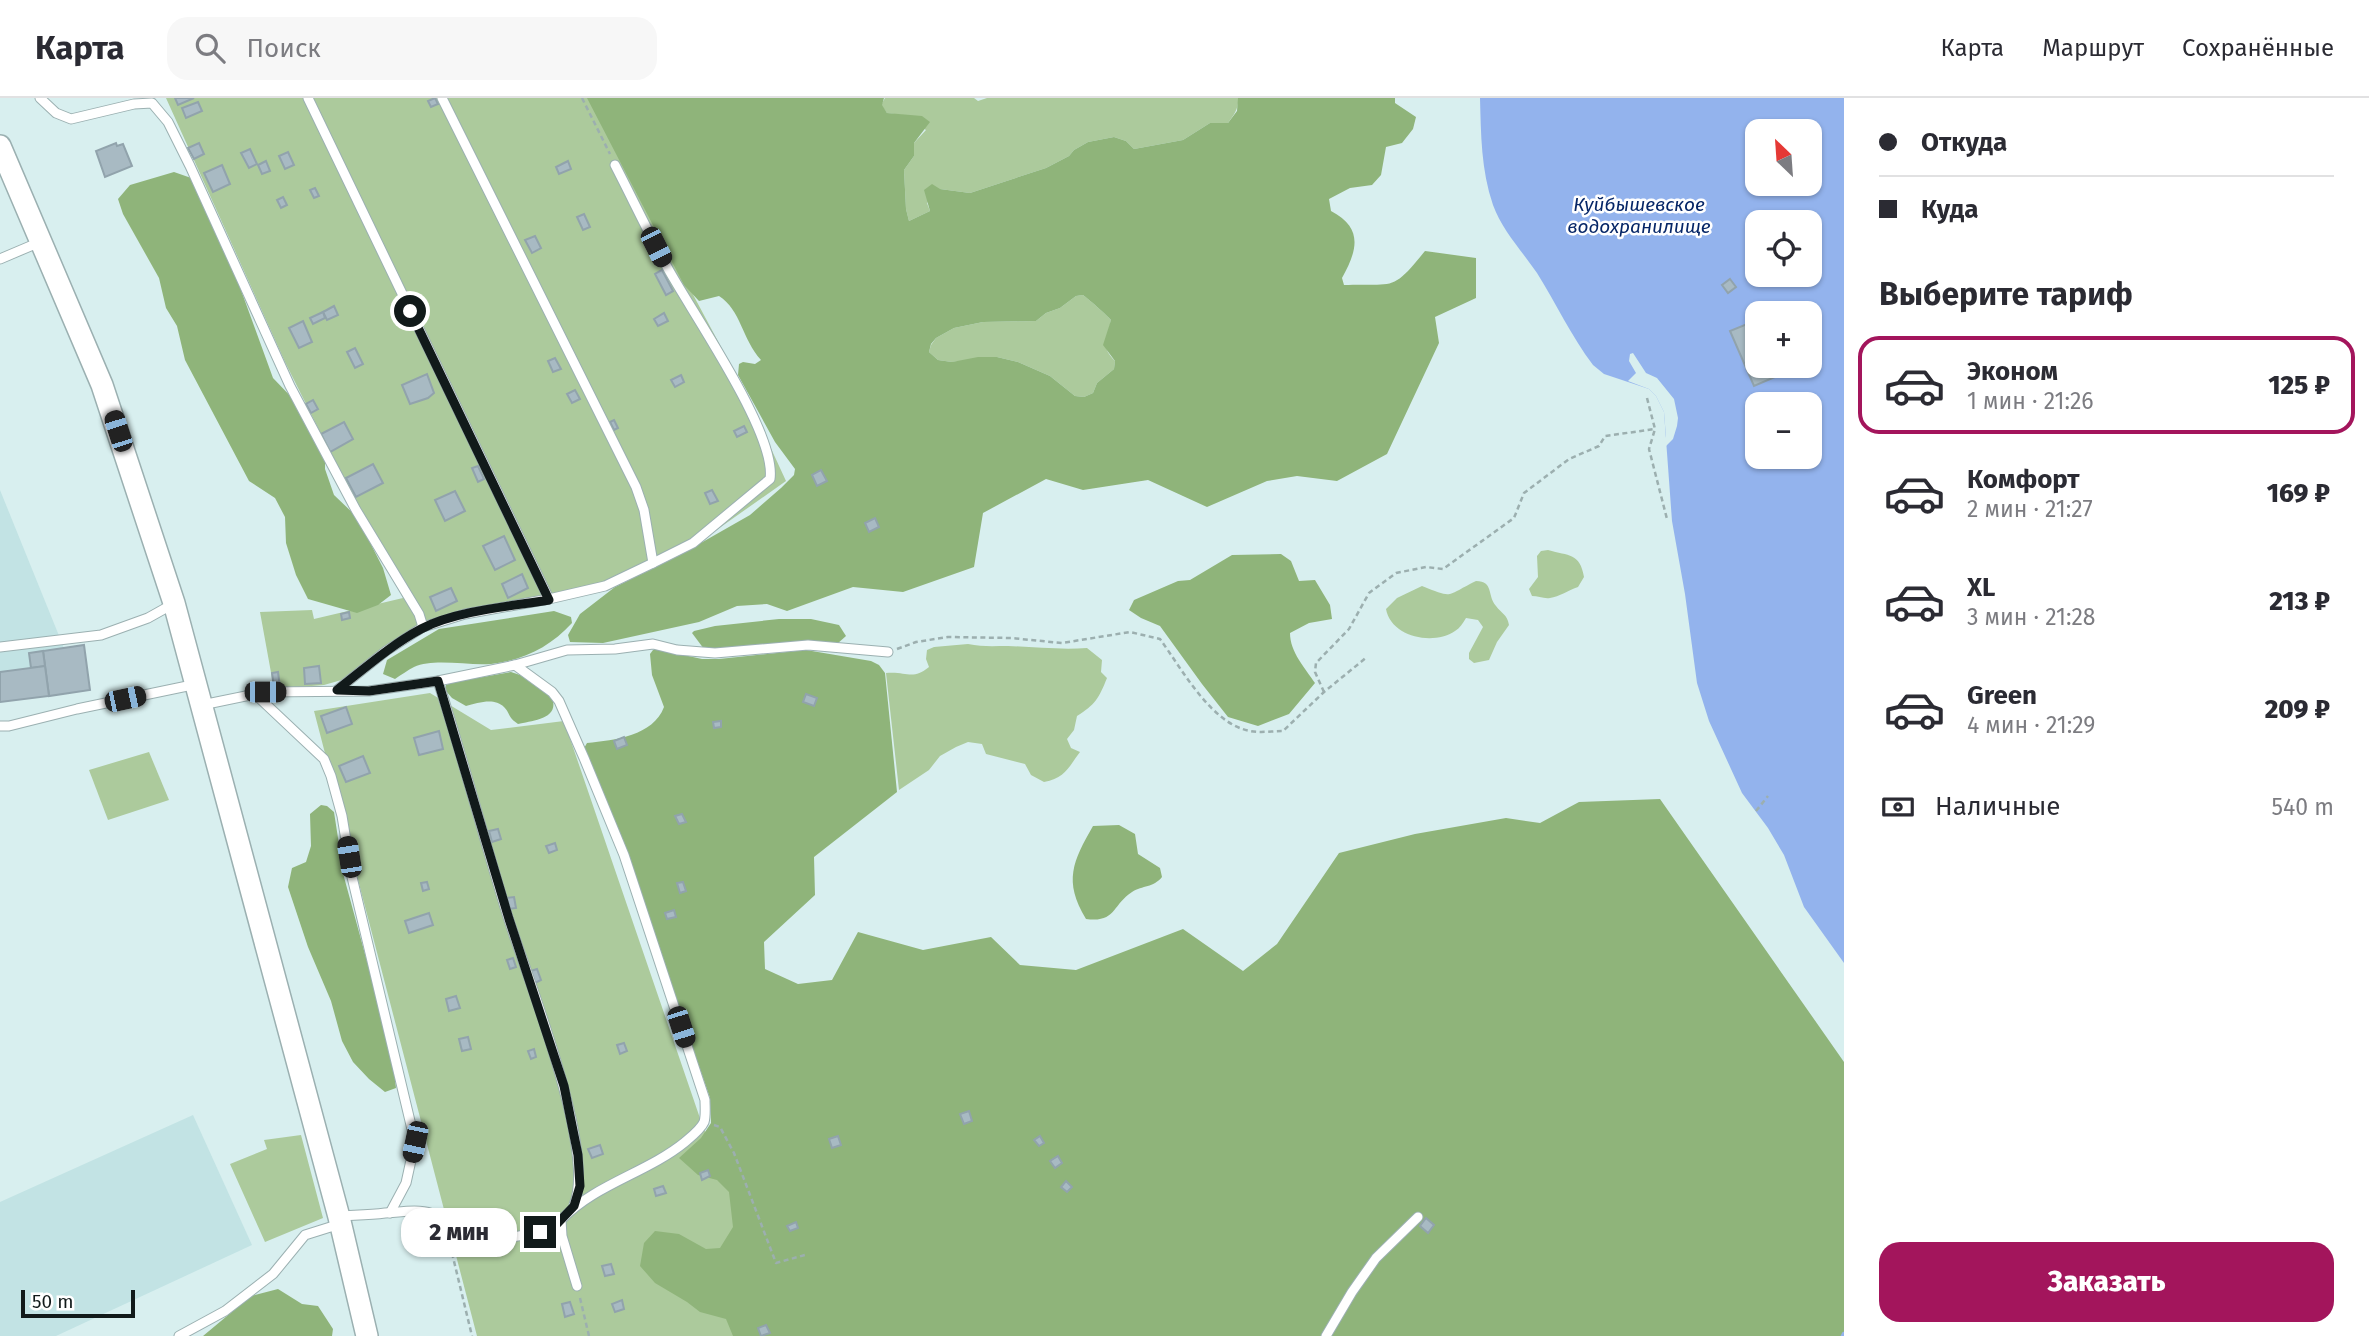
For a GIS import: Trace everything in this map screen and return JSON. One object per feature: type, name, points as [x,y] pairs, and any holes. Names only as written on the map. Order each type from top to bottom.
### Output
[{"type":"street","points":[[0,146],[102,385],[174,603],[340,1220],[368,1336]]},
{"type":"lane","points":[[40,98],[56,113],[71,118],[134,104],[152,103],[168,122],[290,386],[356,510],[419,614],[423,627]]},
{"type":"lane","points":[[308,98],[549,600]]},
{"type":"lane","points":[[442,98],[635,487],[644,510],[653,563]]},
{"type":"lane","points":[[337,690],[386,651],[423,627],[465,614],[549,600],[605,586],[653,563],[693,543],[770,479],[771,471],[754,419],[667,267],[615,165]]},
{"type":"lane","points":[[0,260],[42,242]]},
{"type":"lane","points":[[0,647],[101,635],[148,618],[174,603]]},
{"type":"lane","points":[[0,726],[78,709],[200,695],[369,691],[438,681],[515,665],[566,650],[615,649],[653,644],[677,650],[715,653],[808,645],[888,652]]},
{"type":"lane","points":[[179,1336],[225,1311],[273,1274],[305,1235],[340,1220],[427,1211],[440,1218],[449,1229],[450,1243],[495,1241],[540,1232],[554,1227],[574,1206],[666,1157],[692,1136],[704,1122],[705,1100],[624,855],[599,794],[559,701],[552,692],[515,665]]},
{"type":"lane","points":[[438,681],[509,919],[564,1086],[578,1155],[580,1186],[574,1206]]},
{"type":"lane","points":[[255,694],[324,760],[336,791],[352,877],[415,1142],[406,1183],[390,1213]]},
{"type":"lane","points":[[1326,1336],[1376,1258],[1418,1217]]},
{"type":"lane","points":[[561,1220],[562,1236],[577,1286]]},
{"type":"path","points":[[582,98],[615,165]]},
{"type":"path","points":[[1647,398],[1655,429],[1649,449],[1667,519]]},
{"type":"path","points":[[1324,692],[1315,672],[1316,663],[1349,629],[1369,593],[1396,573],[1426,567],[1443,569],[1514,518],[1524,493],[1569,459],[1599,446],[1605,436],[1655,429]]},
{"type":"path","points":[[888,652],[916,642],[948,637],[1011,638],[1062,643],[1130,632],[1160,639],[1199,694],[1226,722],[1250,731],[1283,731],[1324,692],[1367,657]]},
{"type":"path","points":[[1756,811],[1768,796]]},
{"type":"path","points":[[704,1122],[720,1127],[734,1153],[776,1263],[805,1255]]},
{"type":"path","points":[[450,1243],[472,1336]]},
{"type":"path","points":[[577,1286],[589,1336]]},
{"type":"shaded area","points":[[0,490],[64,648],[84,645],[90,690],[0,702]]},
{"type":"shaded area","points":[[193,1115],[252,1245],[56,1336],[0,1336],[0,1202]]},
{"type":"green space","points":[[166,98],[588,98],[744,390],[786,481],[698,543],[610,587],[411,631],[345,679],[324,685],[274,689],[260,612],[312,610],[314,619],[403,598],[285,362]]},
{"type":"green space","points":[[587,98],[884,98],[882,105],[887,113],[922,116],[930,122],[914,143],[914,156],[904,170],[909,221],[930,211],[924,190],[932,184],[940,189],[970,193],[1046,168],[1088,142],[1114,137],[1126,141],[1134,149],[1183,140],[1210,123],[1228,123],[1237,111],[1238,98],[1395,98],[1395,103],[1416,117],[1413,129],[1402,143],[1386,147],[1381,175],[1372,185],[1350,188],[1329,199],[1331,211],[1349,225],[1353,233],[1354,249],[1342,278],[1344,285],[1391,283],[1405,274],[1425,251],[1476,258],[1476,298],[1435,317],[1439,343],[1387,454],[1337,481],[1297,476],[1267,481],[1207,507],[1148,480],[1083,490],[1046,479],[983,513],[974,567],[903,592],[853,587],[787,611],[767,604],[737,606],[699,622],[603,643],[570,642],[568,635],[580,614],[615,587],[678,556],[750,515],[794,475],[795,469],[775,442],[738,375],[739,364],[755,364],[761,360],[737,317],[719,296],[699,301],[684,285]],"holes":[[[1083,295],[1111,320],[1103,345],[1115,361],[1114,369],[1097,383],[1093,393],[1084,397],[1075,396],[1050,376],[1018,362],[997,357],[952,362],[938,360],[929,352],[936,338],[954,328],[983,322],[1036,321],[1076,296]]]},
{"type":"green space","points":[[885,98],[974,98],[978,101],[987,98],[1238,98],[1238,102],[1228,123],[1210,123],[1183,140],[1134,149],[1126,141],[1114,137],[1088,142],[1046,168],[970,193],[940,189],[927,203],[930,211],[909,221],[904,170],[914,156],[914,143],[926,130],[902,115],[887,113],[881,105]]},
{"type":"green space","points":[[174,172],[194,179],[234,271],[273,378],[298,404],[325,453],[325,469],[334,495],[357,517],[383,568],[391,595],[378,605],[357,613],[308,599],[296,575],[286,543],[285,517],[275,498],[249,481],[185,360],[177,326],[166,308],[159,278],[123,214],[118,199],[130,185]]},
{"type":"green space","points":[[1083,295],[1111,320],[1106,346],[1115,361],[1114,369],[1097,383],[1093,393],[1084,397],[1075,396],[1050,376],[1018,362],[997,357],[952,362],[938,360],[929,352],[936,338],[954,328],[983,322],[1036,321],[1076,296]]},
{"type":"green space","points":[[1548,550],[1576,559],[1584,577],[1578,587],[1557,596],[1532,596],[1529,589],[1538,577],[1537,556],[1541,551]]},
{"type":"green space","points":[[1281,554],[1291,561],[1299,581],[1315,580],[1330,605],[1332,619],[1309,623],[1290,633],[1295,653],[1315,683],[1289,714],[1258,726],[1228,717],[1160,626],[1129,610],[1134,600],[1178,581],[1190,580],[1232,555]]},
{"type":"green space","points":[[1476,581],[1488,586],[1493,602],[1506,616],[1509,625],[1489,660],[1474,663],[1469,659],[1469,653],[1483,627],[1478,620],[1466,618],[1455,631],[1446,636],[1425,638],[1404,632],[1389,619],[1386,609],[1397,598],[1422,586],[1450,594]]},
{"type":"green space","points":[[554,611],[571,617],[572,623],[555,639],[525,656],[491,664],[422,664],[395,679],[383,674],[387,660],[439,629]]},
{"type":"green space","points":[[779,619],[811,619],[839,625],[846,636],[837,644],[704,649],[692,633],[715,626]]},
{"type":"green space","points":[[968,644],[1087,648],[1102,660],[1101,672],[1107,678],[1104,685],[1099,696],[1077,716],[1074,730],[1067,739],[1071,748],[1080,752],[1061,775],[1044,782],[1031,775],[1025,764],[986,754],[982,744],[968,742],[940,756],[929,770],[899,790],[886,673],[918,674],[929,667],[927,650]]},
{"type":"green space","points":[[653,650],[702,659],[719,659],[806,650],[871,661],[879,665],[885,673],[897,792],[814,857],[815,895],[764,942],[765,969],[798,984],[832,980],[858,932],[923,950],[991,937],[1020,965],[1076,970],[1183,929],[1243,971],[1277,944],[1339,853],[1415,834],[1506,818],[1540,823],[1579,802],[1660,799],[1844,1062],[1844,1336],[733,1336],[726,1319],[700,1312],[655,1283],[640,1266],[644,1243],[655,1231],[679,1234],[706,1249],[720,1248],[733,1227],[729,1192],[717,1180],[698,1175],[679,1158],[701,1138],[711,1123],[710,1098],[616,827],[583,750],[587,743],[632,735],[659,717],[664,707],[652,675],[650,654]]},
{"type":"green space","points":[[511,672],[520,675],[552,698],[552,710],[548,715],[518,724],[506,709],[496,702],[466,706],[452,698],[445,690],[446,685],[454,682]]},
{"type":"green space","points":[[430,693],[491,730],[564,721],[703,1127],[733,1188],[741,1240],[731,1315],[735,1336],[477,1336],[314,711]]},
{"type":"green space","points":[[149,752],[169,800],[108,820],[89,770]]},
{"type":"green space","points":[[321,805],[334,812],[344,877],[392,1053],[396,1088],[385,1092],[353,1062],[342,1041],[331,1001],[308,947],[288,887],[292,868],[306,862],[311,846],[310,814]]},
{"type":"green space","points":[[1119,825],[1135,834],[1138,854],[1160,868],[1162,877],[1155,883],[1132,892],[1108,916],[1096,920],[1086,919],[1079,906],[1073,882],[1076,861],[1093,826]]},
{"type":"green space","points":[[301,1135],[323,1218],[265,1242],[230,1164],[267,1149],[264,1140]]},
{"type":"green space","points":[[278,1289],[302,1304],[318,1306],[333,1329],[332,1336],[203,1336],[251,1296]]},
{"type":"water","name":"Куйбышевское водохранилище","points":[[1480,98],[1844,98],[1844,963],[1804,907],[1784,855],[1742,793],[1709,721],[1697,683],[1672,521],[1664,412],[1649,389],[1604,374],[1593,365],[1537,273],[1502,223],[1493,205],[1482,152]]},
{"type":"pier","points":[[1633,353],[1646,373],[1657,378],[1674,399],[1677,426],[1673,439],[1662,450],[1662,440],[1666,437],[1664,412],[1649,389],[1628,381],[1636,373],[1629,361],[1630,354]]},
{"type":"building","points":[[175,98],[194,98],[178,105]]},
{"type":"building","points":[[435,98],[438,104],[431,107],[428,101]]},
{"type":"building","points":[[198,102],[202,111],[186,118],[182,108]]},
{"type":"building","points":[[116,143],[117,146],[123,144],[132,166],[105,177],[96,151]]},
{"type":"building","points":[[199,143],[204,154],[194,159],[188,148]]},
{"type":"building","points":[[250,149],[257,164],[249,168],[241,153]]},
{"type":"building","points":[[288,152],[294,165],[285,169],[279,156]]},
{"type":"building","points":[[266,161],[270,171],[262,174],[258,165]]},
{"type":"building","points":[[568,161],[571,169],[559,174],[556,167]]},
{"type":"building","points":[[222,165],[230,184],[213,192],[204,173]]},
{"type":"building","points":[[315,188],[319,196],[314,198],[310,190]]},
{"type":"building","points":[[283,197],[287,205],[281,208],[277,200]]},
{"type":"building","points":[[584,214],[590,227],[583,230],[577,217]]},
{"type":"building","points":[[535,236],[541,248],[532,253],[525,240]]},
{"type":"building","points":[[662,270],[673,291],[666,295],[655,274]]},
{"type":"building","points":[[1730,279],[1736,287],[1728,293],[1722,285]]},
{"type":"building","points":[[334,306],[338,315],[327,320],[323,312]]},
{"type":"building","points":[[323,312],[325,318],[313,324],[310,318]]},
{"type":"building","points":[[664,313],[668,321],[658,326],[654,319]]},
{"type":"building","points":[[303,321],[312,342],[299,348],[289,328]]},
{"type":"building","points":[[1745,325],[1745,365],[1730,331]]},
{"type":"building","points":[[355,348],[363,364],[355,368],[347,352]]},
{"type":"building","points":[[555,358],[561,369],[553,372],[548,361]]},
{"type":"building","points":[[427,374],[434,393],[410,404],[402,385]]},
{"type":"building","points":[[681,375],[684,382],[675,387],[671,380]]},
{"type":"building","points":[[1751,378],[1773,378],[1754,386]]},
{"type":"building","points":[[575,390],[580,399],[572,403],[567,394]]},
{"type":"building","points":[[313,400],[318,409],[311,413],[306,404]]},
{"type":"building","points":[[614,420],[618,428],[614,430],[610,422]]},
{"type":"building","points":[[344,422],[353,439],[330,452],[321,434]]},
{"type":"building","points":[[744,426],[747,432],[737,437],[734,431]]},
{"type":"building","points":[[373,464],[383,483],[356,497],[346,478]]},
{"type":"building","points":[[478,466],[484,479],[478,482],[472,468]]},
{"type":"building","points":[[821,470],[827,481],[817,486],[812,475]]},
{"type":"building","points":[[712,490],[718,501],[710,504],[705,493]]},
{"type":"building","points":[[455,491],[465,511],[445,521],[435,500]]},
{"type":"building","points":[[875,518],[879,527],[869,532],[865,523]]},
{"type":"building","points":[[504,536],[515,560],[495,570],[483,546]]},
{"type":"building","points":[[522,574],[528,588],[508,598],[502,584]]},
{"type":"building","points":[[451,588],[457,601],[436,611],[430,597]]},
{"type":"building","points":[[349,612],[350,618],[342,620],[341,614]]},
{"type":"building","points":[[84,645],[90,690],[49,696],[43,651]]},
{"type":"building","points":[[43,651],[45,666],[31,668],[29,653]]},
{"type":"building","points":[[45,666],[49,696],[0,702],[0,672]]},
{"type":"building","points":[[319,666],[321,683],[305,684],[304,668]]},
{"type":"building","points":[[278,672],[280,687],[274,688],[272,673]]},
{"type":"building","points":[[806,694],[817,698],[814,706],[803,702]]},
{"type":"building","points":[[346,707],[352,724],[327,733],[321,716]]},
{"type":"building","points":[[721,721],[721,727],[714,728],[713,722]]},
{"type":"building","points":[[439,731],[443,749],[419,755],[414,738]]},
{"type":"building","points":[[624,737],[627,745],[617,749],[614,741]]},
{"type":"building","points":[[363,756],[370,773],[346,782],[339,766]]},
{"type":"building","points":[[682,814],[686,822],[679,824],[675,816]]},
{"type":"building","points":[[498,829],[501,839],[492,842],[489,831]]},
{"type":"building","points":[[555,843],[557,850],[549,853],[546,846]]},
{"type":"building","points":[[427,882],[429,889],[423,891],[421,883]]},
{"type":"building","points":[[683,882],[686,891],[680,893],[677,883]]},
{"type":"building","points":[[514,897],[516,908],[509,909],[506,898]]},
{"type":"building","points":[[674,910],[676,917],[667,919],[665,913]]},
{"type":"building","points":[[429,913],[433,925],[409,933],[405,921]]},
{"type":"building","points":[[513,958],[516,967],[510,969],[507,960]]},
{"type":"building","points":[[537,969],[541,980],[535,983],[531,971]]},
{"type":"building","points":[[456,996],[460,1008],[449,1011],[446,999]]},
{"type":"building","points":[[468,1037],[471,1049],[462,1051],[459,1039]]},
{"type":"building","points":[[624,1043],[627,1051],[620,1054],[617,1045]]},
{"type":"building","points":[[534,1049],[536,1057],[531,1059],[528,1051]]},
{"type":"building","points":[[969,1111],[972,1121],[964,1124],[960,1114]]},
{"type":"building","points":[[838,1136],[841,1145],[832,1148],[829,1139]]},
{"type":"building","points":[[1040,1136],[1044,1143],[1039,1146],[1034,1140]]},
{"type":"building","points":[[600,1145],[603,1154],[592,1158],[588,1149]]},
{"type":"building","points":[[1058,1156],[1062,1163],[1055,1168],[1050,1161]]},
{"type":"building","points":[[708,1170],[710,1176],[702,1180],[700,1173]]},
{"type":"building","points":[[1066,1181],[1072,1187],[1067,1192],[1061,1187]]},
{"type":"building","points":[[663,1186],[666,1193],[656,1196],[654,1189]]},
{"type":"building","points":[[1426,1218],[1434,1225],[1428,1233],[1420,1226]]},
{"type":"building","points":[[796,1222],[798,1228],[790,1231],[787,1226]]},
{"type":"building","points":[[611,1264],[614,1274],[605,1276],[602,1266]]},
{"type":"building","points":[[622,1300],[624,1309],[615,1312],[612,1304]]},
{"type":"building","points":[[570,1302],[574,1314],[565,1317],[562,1304]]},
{"type":"building","points":[[766,1325],[770,1333],[761,1336],[758,1328]]},
{"type":"route","points":[[410,311],[549,600],[465,614],[423,627],[386,651],[337,690],[369,691],[438,681],[509,919],[564,1086],[578,1155],[580,1186],[574,1206],[554,1227],[540,1232]]}]
